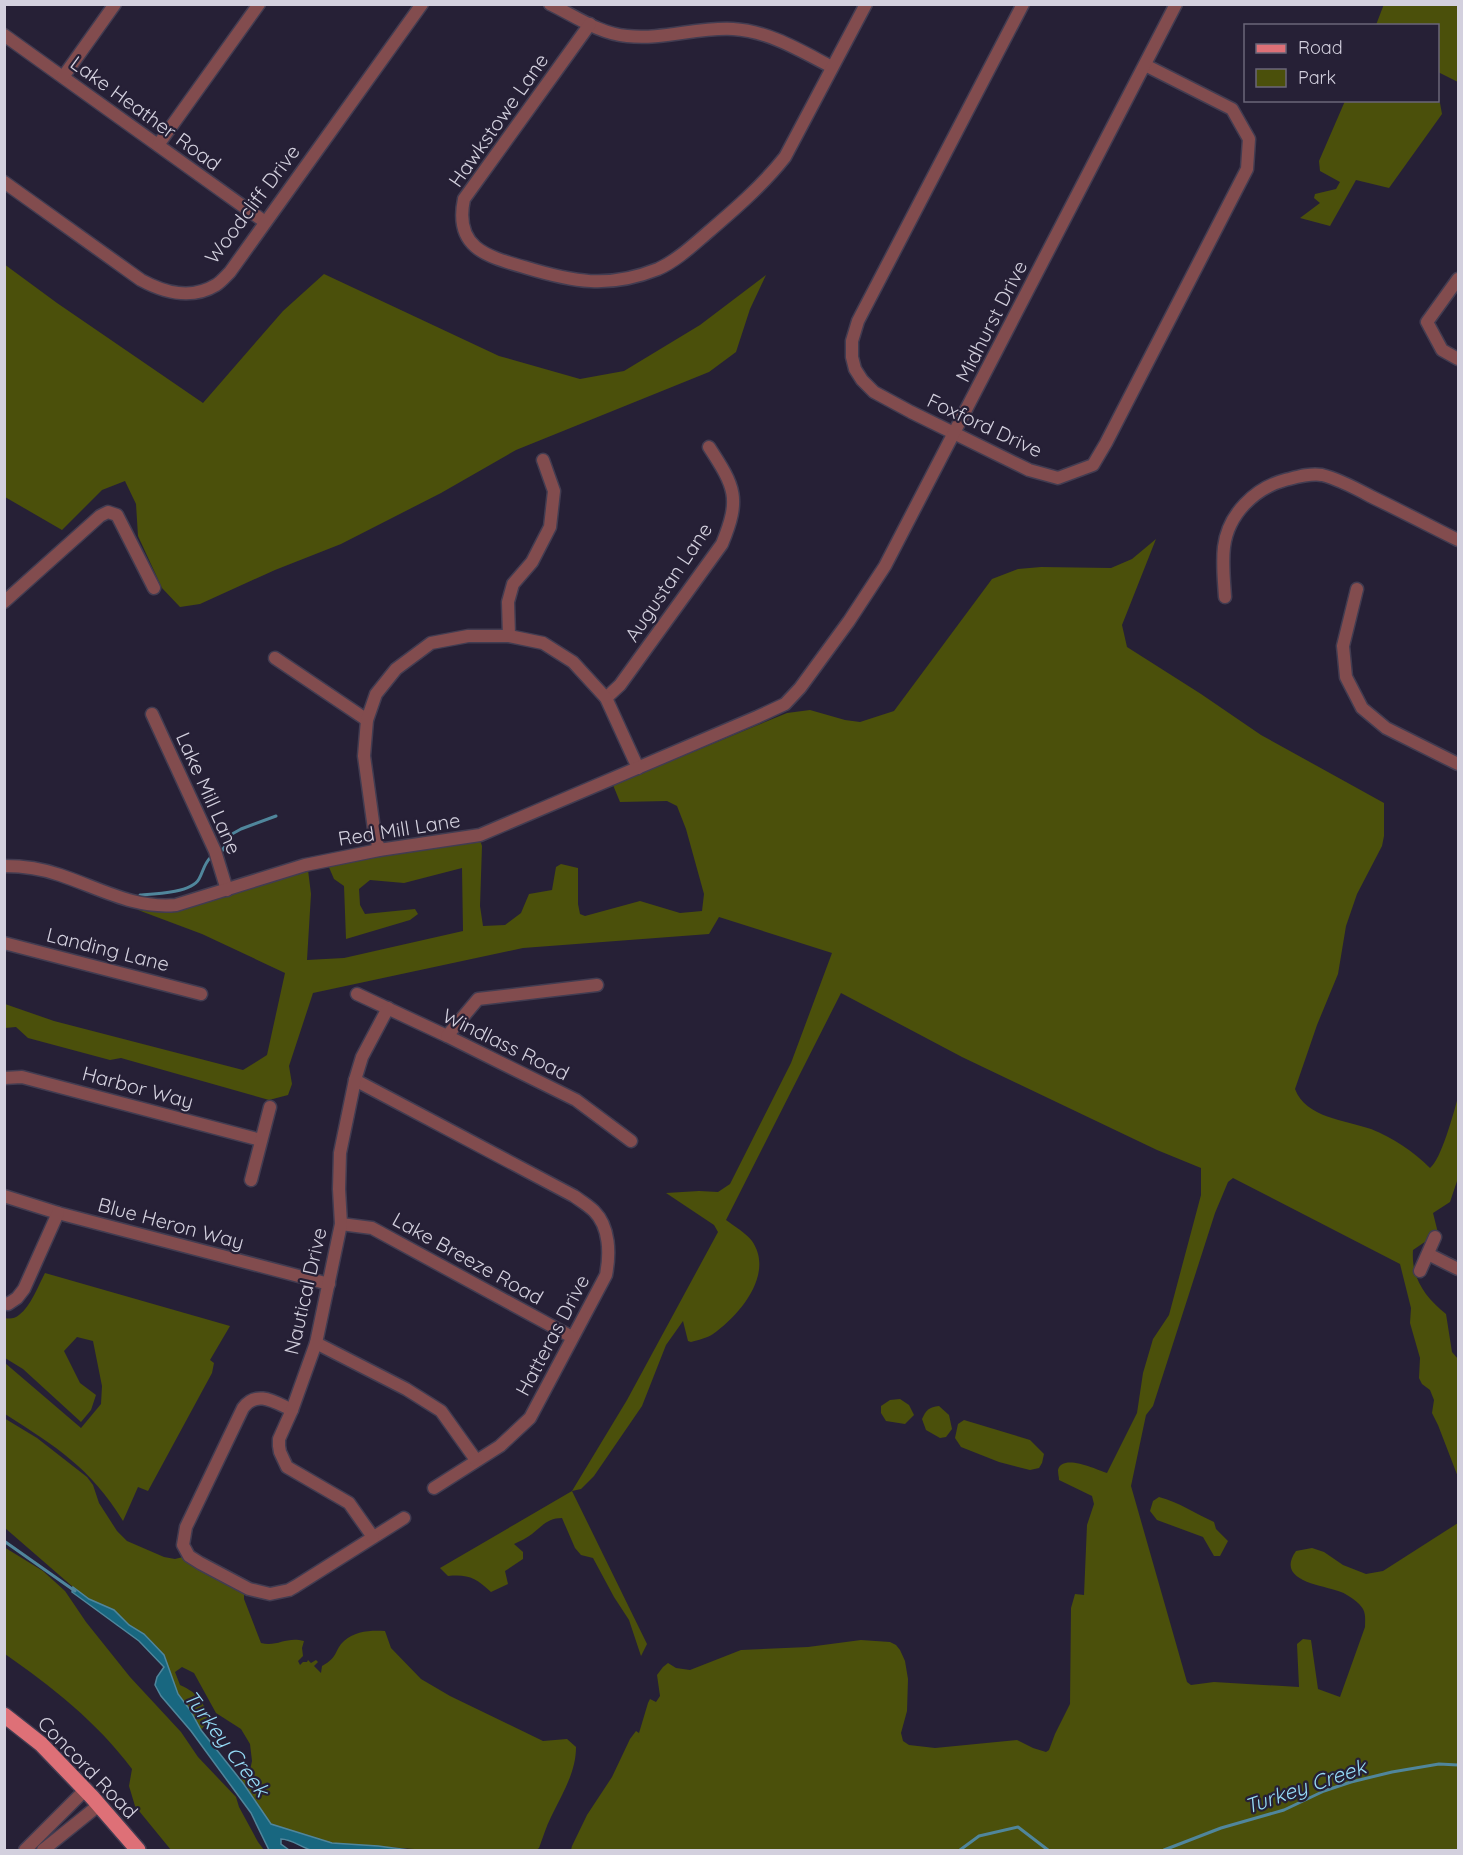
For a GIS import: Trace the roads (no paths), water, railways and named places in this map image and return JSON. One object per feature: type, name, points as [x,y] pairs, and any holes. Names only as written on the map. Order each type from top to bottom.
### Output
[{"type":"main road","name":"Concord Road","points":[[4,1715],[41,1744],[99,1805],[138,1851]]},
{"type":"street","points":[[63,77],[116,4]]},
{"type":"street","points":[[158,146],[260,4]]},
{"type":"street","name":"Woodcliff Drive","points":[[4,182],[141,280],[161,290],[195,293],[216,285],[230,272],[422,4]]},
{"type":"street","points":[[550,4],[602,30],[626,36],[650,37],[703,29],[734,29],[758,33],[782,42],[832,67]]},
{"type":"street","name":"Hawkstowe Lane","points":[[590,24],[464,199],[461,214],[463,228],[469,241],[480,252],[498,260],[580,282],[636,277],[661,268],[684,253],[771,174],[785,157],[866,4]]},
{"type":"street","name":"Foxford Drive","points":[[1023,4],[858,321],[852,341],[852,357],[855,369],[874,392],[1029,470],[1058,478],[1093,465],[1247,169],[1249,139],[1232,109],[1145,65]]},
{"type":"street","name":"Midhurst Drive","points":[[785,704],[800,688],[849,621],[885,566],[1176,4]]},
{"type":"street","name":"Lake Heather Road","points":[[4,35],[265,222]]},
{"type":"street","points":[[1458,279],[1427,322],[1442,350],[1458,359]]},
{"type":"street","name":"Augustan Lane","points":[[606,698],[620,686],[723,544],[732,519],[734,497],[726,473],[709,447]]},
{"type":"street","points":[[509,636],[508,602],[513,584],[532,562],[550,527],[554,491],[543,460]]},
{"type":"street","points":[[1225,597],[1224,545],[1234,517],[1252,496],[1273,483],[1291,478],[1322,475],[1458,540]]},
{"type":"street","points":[[4,602],[100,516],[108,512],[117,515],[154,588]]},
{"type":"street","points":[[1357,589],[1343,646],[1346,677],[1362,708],[1386,728],[1458,764]]},
{"type":"street","points":[[379,850],[364,756],[367,720],[376,694],[396,669],[432,643],[468,636],[509,636],[543,643],[573,663],[606,698],[638,768]]},
{"type":"street","points":[[274,658],[367,720]]},
{"type":"street","name":"Red Mill Lane","points":[[4,866],[17,866],[57,874],[140,904],[176,905],[305,865],[379,850],[480,836],[785,704]]},
{"type":"street","name":"Lake Mill Lane","points":[[152,714],[215,851],[227,890]]},
{"type":"street","name":"Landing Lane","points":[[4,943],[201,994]]},
{"type":"street","points":[[447,1036],[478,999],[597,985]]},
{"type":"street","name":"Windlass Road","points":[[357,994],[576,1100],[632,1141]]},
{"type":"street","name":"Nautical Drive","points":[[373,1537],[349,1503],[287,1467],[280,1452],[279,1439],[316,1343],[329,1284],[341,1224],[340,1153],[355,1080],[362,1057],[388,1008]]},
{"type":"street","name":"Harbor Way","points":[[4,1078],[22,1077],[261,1140]]},
{"type":"street","name":"Hatteras Drive","points":[[355,1080],[574,1196],[594,1211],[604,1227],[608,1261],[606,1275],[530,1418],[500,1446],[434,1488]]},
{"type":"street","points":[[251,1180],[270,1107]]},
{"type":"street","name":"Blue Heron Way","points":[[4,1196],[58,1213],[329,1284]]},
{"type":"street","points":[[4,1303],[8,1304],[17,1298],[24,1289],[58,1213]]},
{"type":"street","name":"Lake Breeze Road","points":[[341,1224],[372,1228],[572,1337]]},
{"type":"street","points":[[1420,1271],[1436,1237]]},
{"type":"street","points":[[1428,1254],[1458,1269]]},
{"type":"street","points":[[316,1343],[406,1389],[441,1411],[476,1460]]},
{"type":"street","points":[[292,1410],[262,1398],[255,1398],[247,1403],[186,1527],[183,1538],[184,1549],[193,1559],[254,1591],[279,1593],[296,1586],[404,1518]]},
{"type":"street","points":[[25,1851],[85,1790]]},
{"type":"street","points":[[43,1851],[99,1805]]},
{"type":"water","points":[[73,1587],[89,1599],[114,1610],[129,1625],[144,1634],[164,1655],[178,1694],[201,1730],[243,1783],[271,1824],[332,1843],[409,1850],[311,1850],[281,1839],[281,1844],[289,1850],[269,1850],[251,1813],[191,1731],[161,1696],[155,1685],[164,1667],[139,1641],[72,1592]]},
{"type":"waterway","points":[[222,851],[232,834],[276,816]]},
{"type":"waterway","points":[[140,895],[172,892],[195,884],[210,858]]},
{"type":"waterway","name":"Turkey Creek","points":[[4,1541],[75,1591]]},
{"type":"waterway","name":"Turkey Creek","points":[[1164,1850],[1221,1828],[1284,1810],[1324,1791],[1351,1782],[1439,1764],[1458,1765]]},
{"type":"waterway","name":"Turkey Creek","points":[[960,1850],[979,1836],[1018,1827],[1048,1850]]}]
